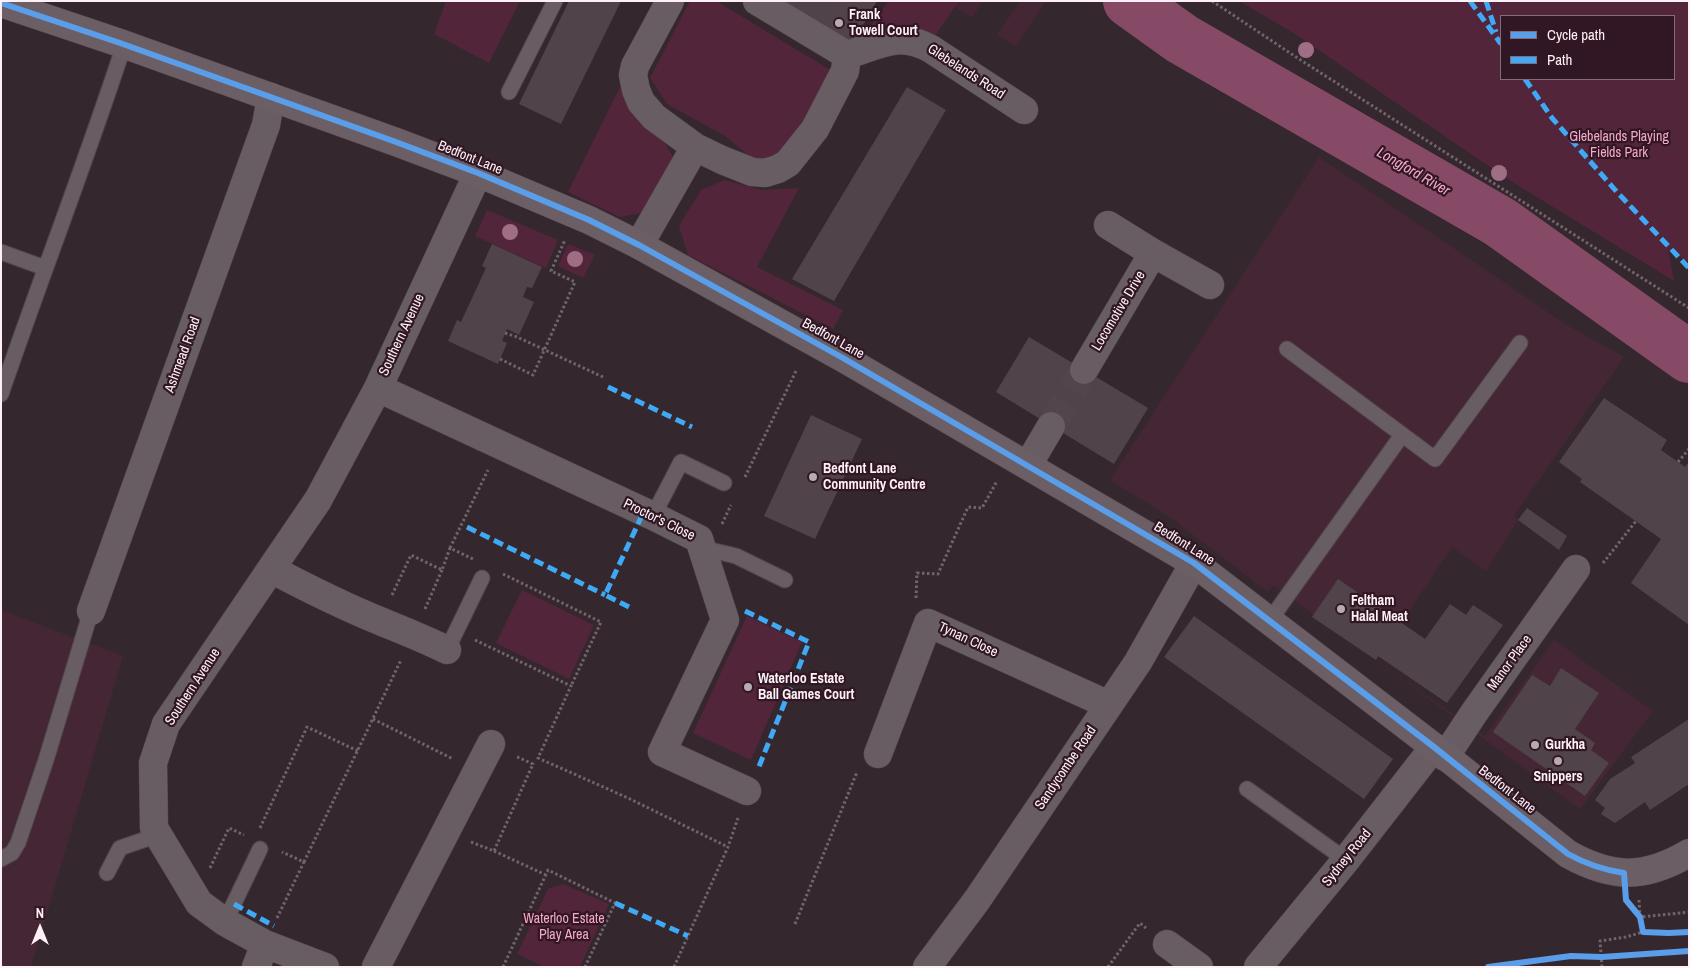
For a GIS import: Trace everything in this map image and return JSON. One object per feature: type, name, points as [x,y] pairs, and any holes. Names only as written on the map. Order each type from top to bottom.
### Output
[{"type":"main road","name":"Bedfont Lane","points":[[1,3],[271,97],[478,173],[589,220],[639,245],[843,358],[1194,563],[1568,854],[1580,861],[1607,870],[1624,873],[1648,872],[1675,861],[1689,852]]},
{"type":"street","points":[[670,1],[635,66],[633,75],[641,102],[654,117],[695,147],[752,172],[765,173],[778,169],[788,163],[816,129],[845,71],[848,55],[757,1]]},
{"type":"street","name":"Glebelands Road","points":[[848,55],[893,40],[919,42],[1024,110]]},
{"type":"street","name":"Ashmead Road","points":[[91,611],[266,125],[271,97]]},
{"type":"street","points":[[639,245],[695,147]]},
{"type":"street","name":"Southern Avenue","points":[[325,967],[265,946],[199,903],[154,828],[153,762],[166,724],[318,500],[378,388],[478,173]]},
{"type":"street","points":[[1108,225],[1210,285]]},
{"type":"street","name":"Locomotive Drive","points":[[1084,370],[1153,253]]},
{"type":"street","name":"Proctor's Close","points":[[378,388],[654,516],[699,539],[725,620],[662,752],[747,792]]},
{"type":"street","points":[[1028,465],[1051,426]]},
{"type":"street","name":"Sandycombe Road","points":[[927,967],[976,900],[1138,662],[1194,563]]},
{"type":"street","points":[[271,569],[311,590],[380,621],[414,634],[452,640]]},
{"type":"street","name":"Manor Place","points":[[1439,752],[1474,713],[1576,569]]},
{"type":"street","name":"Tynan Close","points":[[878,754],[928,622],[1109,705]]},
{"type":"street","points":[[376,967],[491,744]]},
{"type":"street","name":"Sydney Road","points":[[1258,967],[1346,860],[1439,752]]},
{"type":"street","points":[[1168,944],[1199,967]]},
{"type":"lane","points":[[509,92],[555,1]]},
{"type":"lane","points":[[1,394],[100,119],[124,45]]},
{"type":"lane","points":[[1,252],[45,268]]},
{"type":"lane","points":[[1287,349],[1435,459],[1520,342]]},
{"type":"lane","points":[[1270,621],[1402,435]]},
{"type":"lane","points":[[654,516],[681,462],[724,483]]},
{"type":"lane","points":[[702,548],[736,556],[785,580]]},
{"type":"lane","points":[[452,640],[482,578]]},
{"type":"lane","points":[[1,858],[12,853],[18,843],[46,760],[91,611]]},
{"type":"lane","points":[[1247,789],[1346,860]]},
{"type":"lane","points":[[107,873],[120,848],[158,835]]},
{"type":"lane","points":[[226,922],[260,849]]},
{"type":"path","points":[[1212,1],[1299,59],[1689,308]]},
{"type":"path","points":[[500,359],[532,375],[575,282],[551,271],[566,237]]},
{"type":"path","points":[[505,333],[544,349],[602,377]]},
{"type":"path","points":[[743,481],[796,370]]},
{"type":"path","points":[[265,946],[414,634],[450,548],[500,444]]},
{"type":"path","points":[[1678,462],[1689,449]]},
{"type":"path","points":[[938,574],[968,507],[982,508],[1000,475]]},
{"type":"path","points":[[721,527],[732,504]]},
{"type":"path","points":[[1576,569],[1590,580],[1636,521]]},
{"type":"path","points":[[450,548],[475,560]]},
{"type":"path","points":[[380,621],[411,555],[442,570]]},
{"type":"path","points":[[500,573],[601,622],[538,758],[628,798],[728,847]]},
{"type":"path","points":[[452,640],[571,686]]},
{"type":"path","points":[[373,719],[455,760],[450,768]]},
{"type":"path","points":[[259,831],[307,727],[358,751]]},
{"type":"path","points":[[491,744],[533,764],[494,851]]},
{"type":"path","points":[[795,924],[866,750],[878,754]]},
{"type":"path","points":[[674,967],[728,847],[747,792]]},
{"type":"path","points":[[196,898],[229,828],[246,836]]},
{"type":"path","points":[[466,840],[546,876]]},
{"type":"path","points":[[279,851],[304,862]]},
{"type":"path","points":[[503,967],[548,870],[615,902],[585,967]]},
{"type":"path","points":[[1624,873],[1626,900],[1640,917]]},
{"type":"path","points":[[1639,899],[1643,932]]},
{"type":"path","points":[[1640,917],[1689,912]]},
{"type":"path","points":[[1108,967],[1140,923]]},
{"type":"path","points":[[1602,967],[1600,941],[1643,932],[1652,932]]},
{"type":"path","points":[[1594,956],[1611,956]]},
{"type":"shaded area","points":[[959,1],[983,1],[972,18],[955,7]]},
{"type":"shaded area","points":[[1020,1],[1046,1],[1016,46],[997,35]]},
{"type":"shaded area","points":[[1319,157],[1567,325],[1624,357],[1514,516],[1518,520],[1486,571],[1452,547],[1376,660],[1485,736],[1554,640],[1653,711],[1580,809],[1273,585],[1268,592],[1171,518],[1110,480]]},
{"type":"shaded area","points":[[1,610],[123,656],[31,967],[1,967]]},
{"type":"green space","points":[[446,1],[520,1],[489,63],[434,34]]},
{"type":"green space","points":[[690,1],[716,1],[837,74],[778,162],[754,160],[725,136],[667,104],[650,78]]},
{"type":"green space","points":[[888,1],[959,1],[934,37],[853,53]]},
{"type":"green space","name":"Glebelands Playing Fields Park","points":[[1239,1],[1689,1],[1689,262],[1668,250],[1674,281],[1509,180],[1295,34]]},
{"type":"green space","points":[[622,83],[642,117],[665,143],[672,155],[672,168],[647,212],[620,217],[568,192]]},
{"type":"green space","points":[[725,180],[761,190],[799,188],[757,267],[843,310],[833,329],[688,255],[679,226],[701,190]]},
{"type":"green space","points":[[487,210],[558,240],[546,268],[475,236]]},
{"type":"green space","points":[[568,244],[595,255],[583,278],[558,266]]},
{"type":"green space","points":[[522,590],[594,625],[569,679],[496,643]]},
{"type":"green space","name":"Waterloo Estate Ball Games Court","points":[[747,616],[802,642],[751,760],[693,733]]},
{"type":"green space","name":"Waterloo Estate Play Area","points":[[563,884],[609,904],[580,967],[545,967],[517,954],[548,889]]},
{"type":"building","points":[[569,1],[621,1],[561,124],[519,104]]},
{"type":"building","name":"Frank Towell Court","points":[[777,1],[877,1],[851,46]]},
{"type":"building","points":[[907,87],[946,110],[834,301],[792,279]]},
{"type":"building","points":[[492,244],[542,267],[532,288],[527,287],[523,297],[534,302],[519,335],[507,329],[502,341],[507,343],[498,364],[448,341],[457,320],[461,322],[486,268],[482,266]]},
{"type":"building","points":[[1029,337],[1148,408],[1114,464],[996,392]]},
{"type":"building","points":[[1604,398],[1667,440],[1661,450],[1685,467],[1689,462],[1689,625],[1631,583],[1661,539],[1580,482],[1582,479],[1559,462]]},
{"type":"building","name":"Bedfont Lane Community Centre","points":[[811,415],[862,439],[815,539],[764,516]]},
{"type":"building","points":[[1527,508],[1567,536],[1559,550],[1518,520]]},
{"type":"building","points":[[1338,579],[1425,639],[1450,604],[1466,615],[1473,605],[1503,625],[1447,703],[1378,656],[1376,660],[1312,617]]},
{"type":"building","points":[[1194,616],[1393,759],[1364,799],[1164,657]]},
{"type":"building","points":[[1561,668],[1599,693],[1575,729],[1595,743],[1591,750],[1609,763],[1585,796],[1493,732],[1532,675],[1550,686]]},
{"type":"building","points":[[1689,719],[1689,784],[1650,810],[1645,802],[1615,823],[1601,814],[1605,808],[1595,800],[1610,779],[1635,763],[1631,757]]},
{"type":"waterway","name":"Longford River","points":[[1129,1],[1182,39],[1500,222],[1689,357]]},
{"type":"tunnel","points":[[1051,426],[1084,370]]},
{"type":"marked path","points":[[1470,1],[1500,43]]},
{"type":"marked path","points":[[1486,1],[1496,32]]},
{"type":"marked path","points":[[1526,80],[1552,118],[1617,192],[1689,268]]},
{"type":"marked path","points":[[608,387],[692,427]]},
{"type":"marked path","points":[[629,607],[605,595],[644,511]]},
{"type":"marked path","points":[[467,527],[605,595]]},
{"type":"marked path","points":[[745,611],[809,642],[758,769]]},
{"type":"marked path","points":[[615,903],[688,936]]},
{"type":"marked path","points":[[234,904],[274,926]]},
{"type":"cycle path","points":[[1,3],[120,43],[478,173],[589,220],[639,245],[843,358],[1194,563],[1434,747],[1568,854],[1595,866],[1624,873],[1626,900],[1640,917],[1643,932],[1689,932]]},
{"type":"cycle path","points":[[1488,967],[1571,956],[1602,957],[1689,951]]},
{"type":"place","name":"Frank Towell Court","points":[[839,23]]},
{"type":"place","name":"Bedfont Lane Community Centre","points":[[813,477]]},
{"type":"place","name":"Feltham Halal Meat","points":[[1341,609]]},
{"type":"place","name":"Waterloo Estate Ball Games Court","points":[[748,687]]},
{"type":"place","name":"Gurkha","points":[[1535,745]]},
{"type":"place","name":"Snippers","points":[[1558,761]]}]
